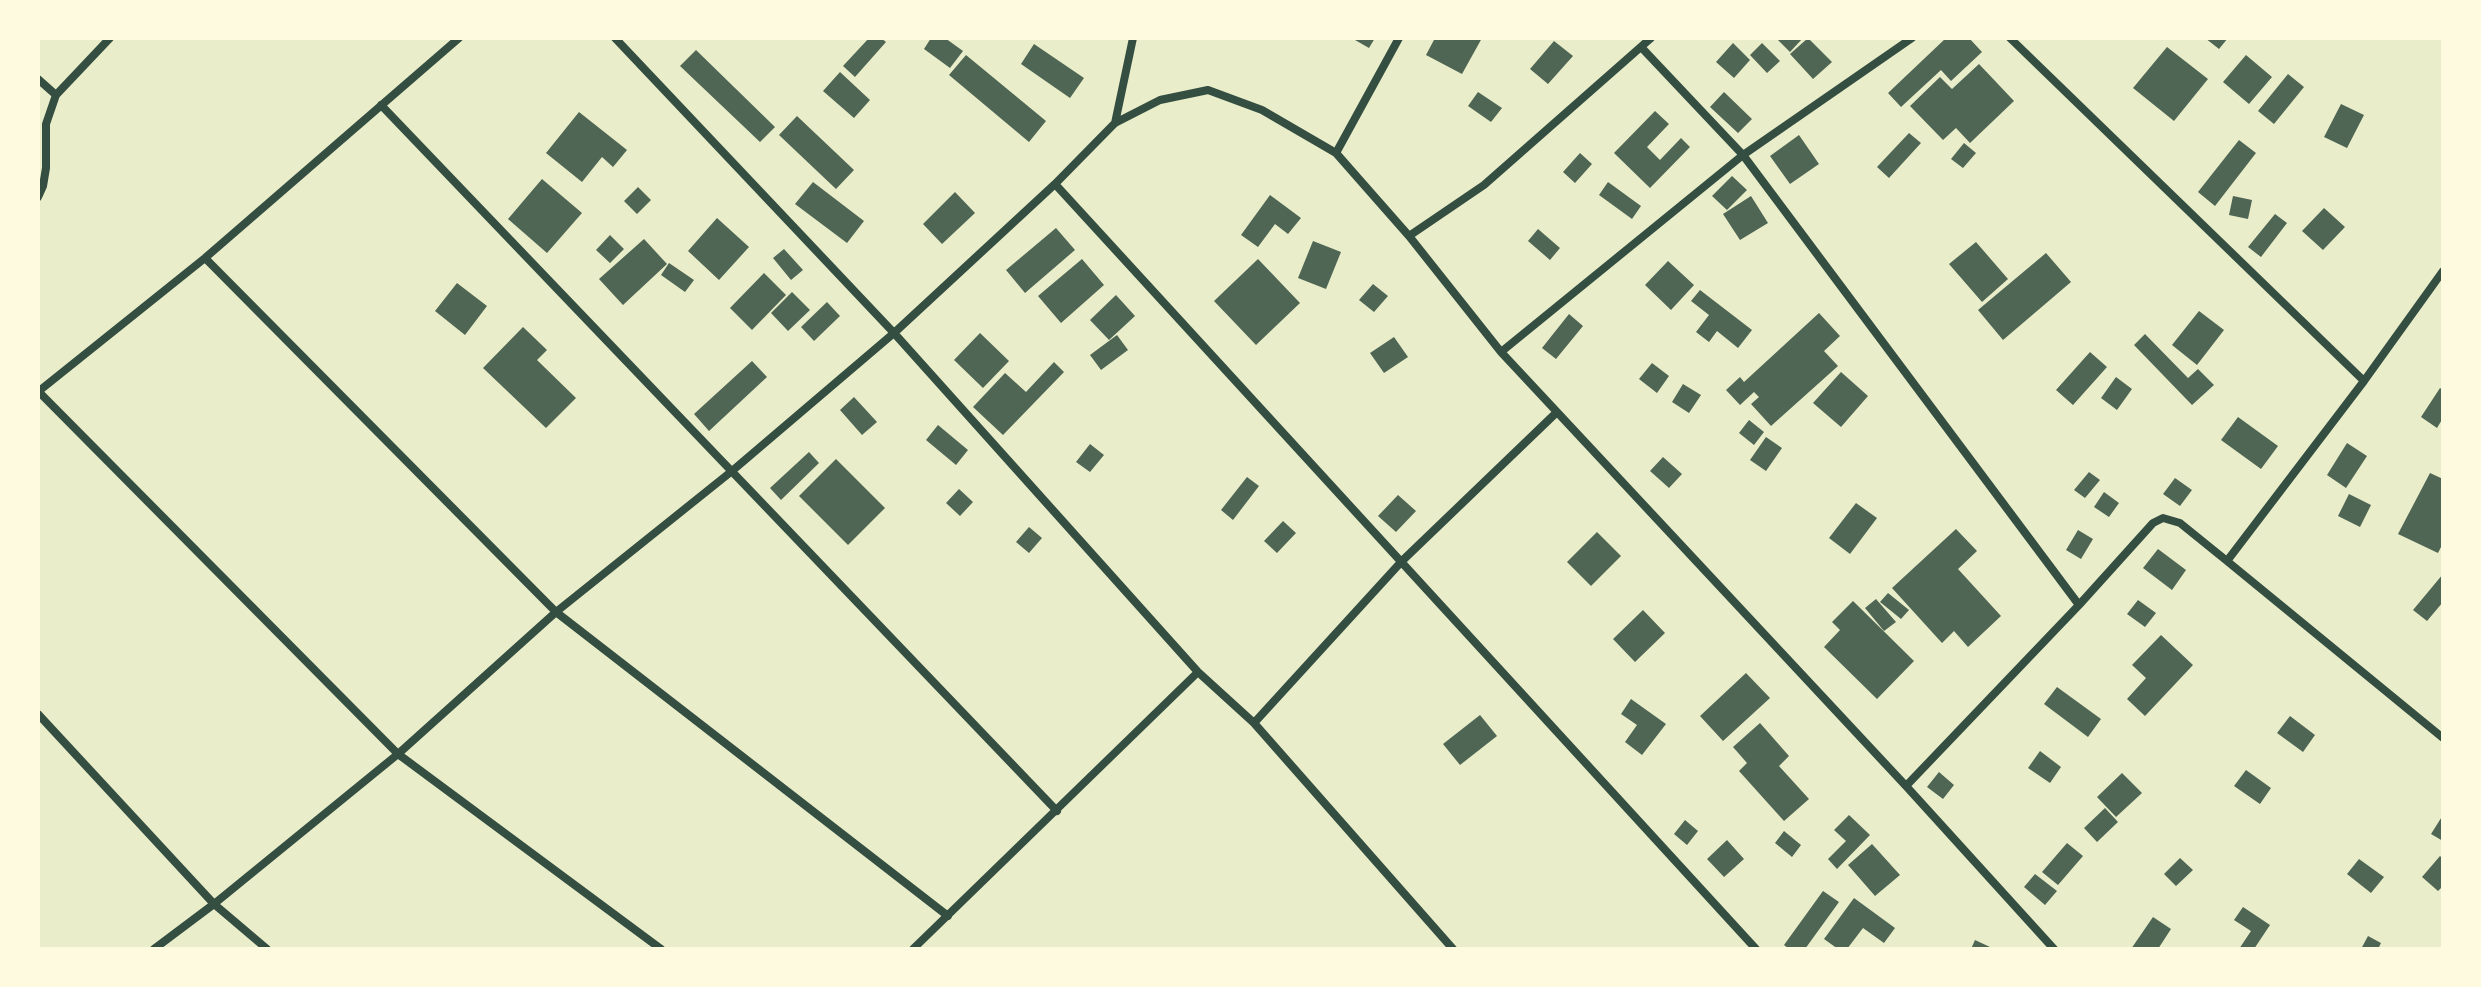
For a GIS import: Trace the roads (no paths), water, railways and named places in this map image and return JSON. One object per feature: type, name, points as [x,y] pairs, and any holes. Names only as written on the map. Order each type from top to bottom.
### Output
[{"type":"street","points":[[38,197],[46,168],[46,124],[56,95],[110,38]]},
{"type":"street","points":[[459,38],[205,258],[38,391],[398,754],[661,949]]},
{"type":"street","points":[[615,38],[894,333],[1198,672],[1254,723],[1453,949]]},
{"type":"street","points":[[1115,123],[1133,38]]},
{"type":"street","points":[[1336,153],[1399,38]]},
{"type":"street","points":[[1409,236],[1484,185],[1651,38]]},
{"type":"street","points":[[1501,352],[1743,155],[1912,38]]},
{"type":"street","points":[[2010,38],[2364,381]]},
{"type":"street","points":[[1641,47],[1743,155],[2079,605]]},
{"type":"street","points":[[38,79],[56,95]]},
{"type":"street","points":[[154,949],[398,754],[556,612],[732,471],[894,333],[1055,184],[1115,123],[1160,100],[1208,90],[1262,110],[1336,153],[1409,236],[1501,352],[2054,949]]},
{"type":"street","points":[[381,105],[1057,811]]},
{"type":"street","points":[[1055,184],[1756,949]]},
{"type":"street","points":[[205,258],[556,612],[948,916]]},
{"type":"street","points":[[2227,561],[2443,271]]},
{"type":"street","points":[[1254,723],[1402,561],[1557,412]]},
{"type":"street","points":[[1906,786],[2153,523],[2163,518],[2180,523],[2443,738]]},
{"type":"street","points":[[913,949],[1198,672]]},
{"type":"street","points":[[38,714],[214,904],[267,949]]},
{"type":"street","points":[[1436,949],[1445,941]]}]
